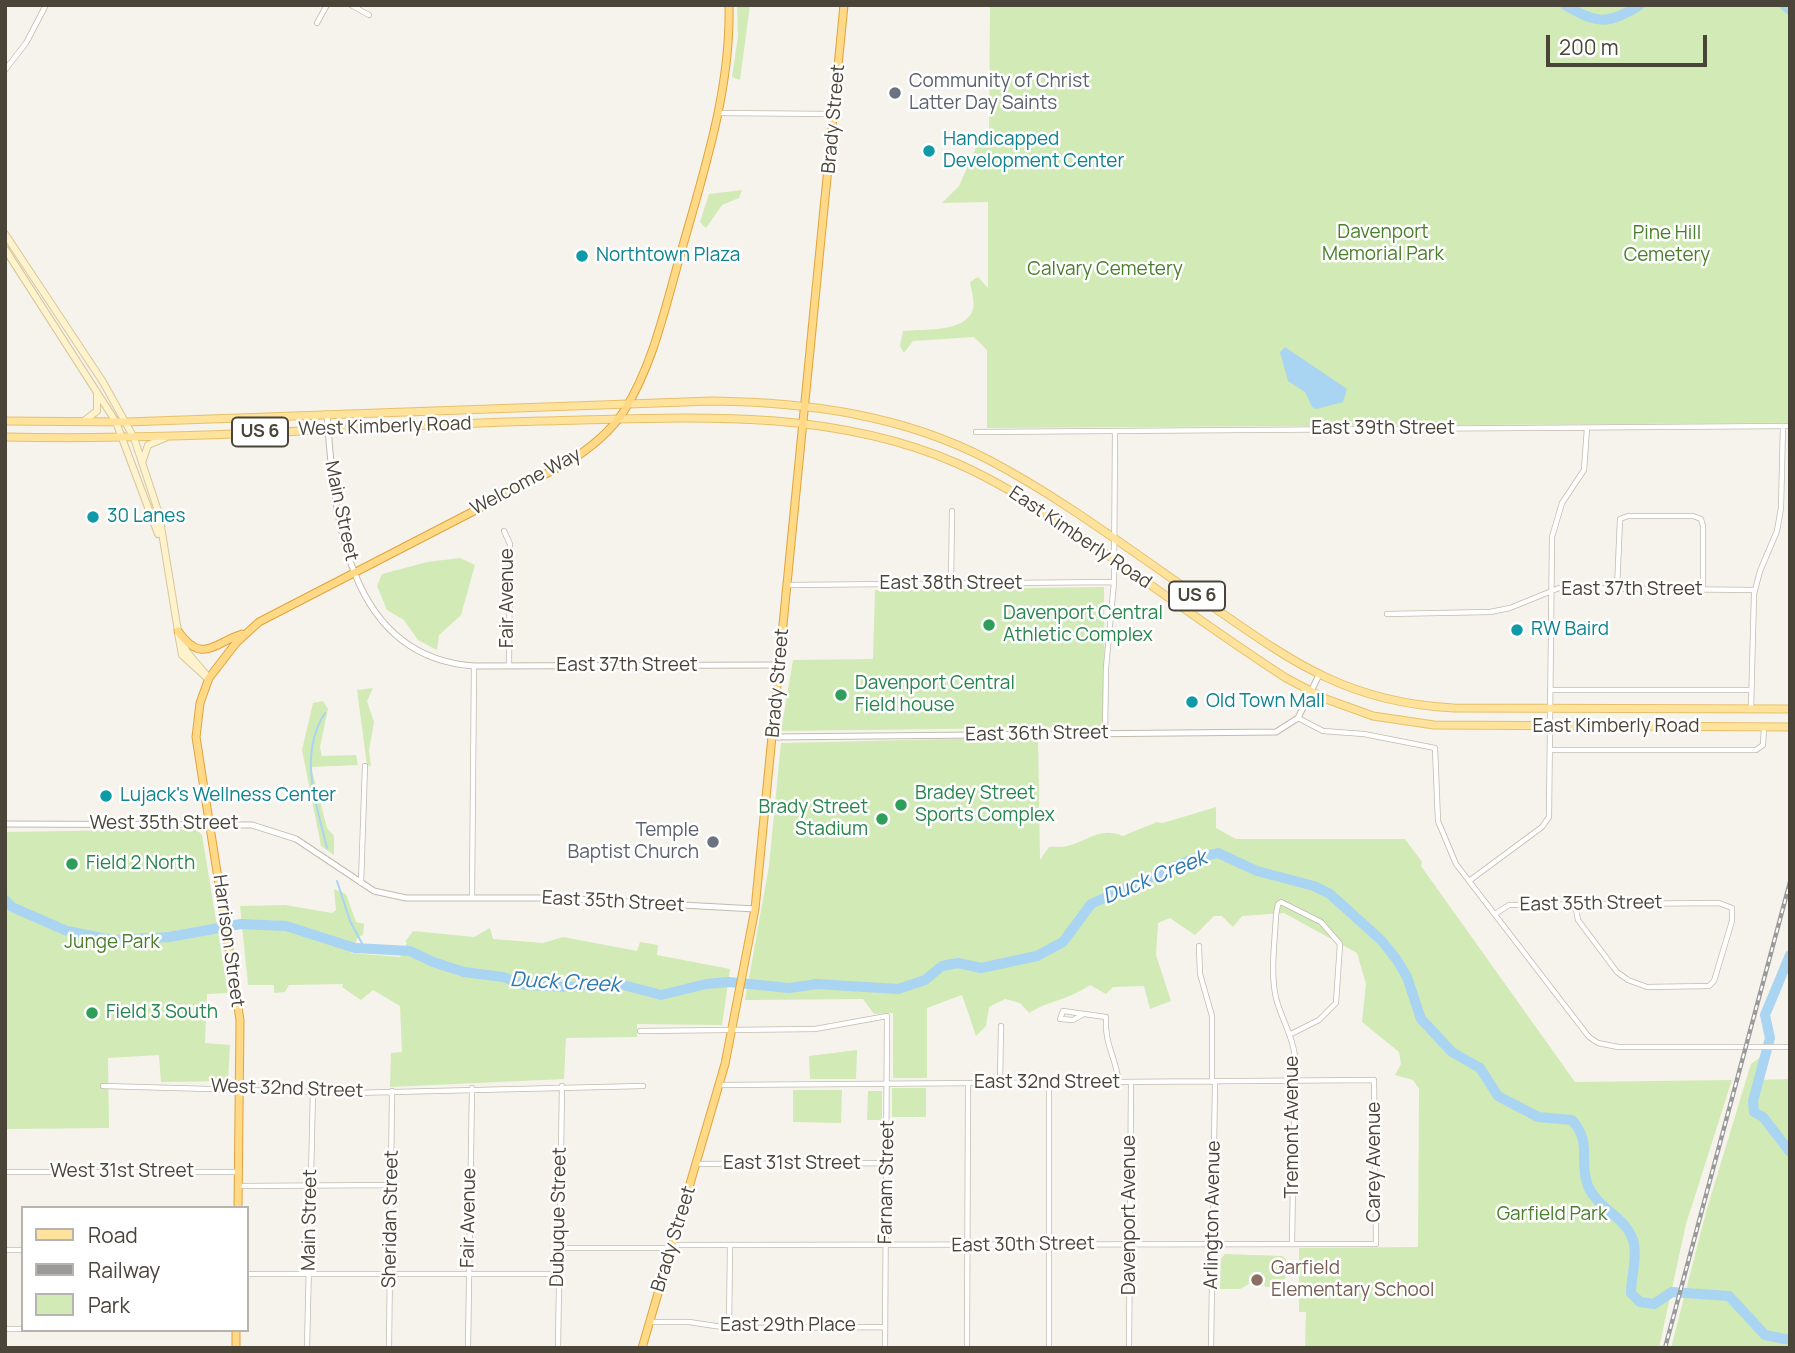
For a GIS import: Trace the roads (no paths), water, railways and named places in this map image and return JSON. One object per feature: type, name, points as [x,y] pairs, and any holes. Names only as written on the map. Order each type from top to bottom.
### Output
[{"type":"highway","name":"Welcome Way","points":[[209,678],[246,633],[279,610],[565,464],[595,444],[617,419],[628,403],[655,342],[718,113],[727,73],[729,5]]},
{"type":"highway","name":"Brady Street","points":[[642,1348],[720,1085],[755,909],[844,5]]},
{"type":"highway","points":[[178,632],[192,648],[212,649],[246,633]]},
{"type":"highway","name":"Harrison Street","points":[[209,678],[200,703],[196,737],[240,1020],[238,1206]]},
{"type":"main road","points":[[5,234],[127,422],[156,503],[177,639],[182,655],[209,678]]},
{"type":"main road","points":[[5,249],[116,422],[163,545]]},
{"type":"main road","points":[[83,422],[91,419],[98,408],[94,385]]},
{"type":"main road","name":"East Kimberly Road","points":[[514,407],[750,402],[805,406],[888,421],[945,441],[1014,474],[1297,665],[1361,693],[1408,704],[1454,708],[1790,709]]},
{"type":"main road","name":"West Kimberly Road","points":[[5,421],[127,422],[514,407]]},
{"type":"main road","name":"East Kimberly Road","points":[[514,422],[718,417],[803,423],[856,432],[954,462],[994,481],[1050,515],[1264,664],[1310,691],[1347,707],[1393,720],[1459,727],[1790,727]]},
{"type":"main road","name":"West Kimberly Road","points":[[5,437],[134,438],[514,422]]},
{"type":"main road","points":[[143,462],[148,445],[171,436]]},
{"type":"street","points":[[5,70],[20,52],[46,5]]},
{"type":"street","points":[[317,23],[327,5]]},
{"type":"street","points":[[351,5],[369,15]]},
{"type":"street","points":[[718,113],[834,114]]},
{"type":"street","points":[[514,407],[514,422]]},
{"type":"street","name":"Main Street","points":[[327,414],[332,484],[354,571],[369,605],[389,631],[412,649],[439,661],[474,666]]},
{"type":"street","points":[[1751,709],[1755,590],[1777,531],[1781,508],[1783,426]]},
{"type":"street","name":"East 39th Street","points":[[976,432],[1790,426]]},
{"type":"street","points":[[1469,881],[1546,823],[1550,810],[1551,591],[1555,518],[1584,470],[1587,428]]},
{"type":"street","points":[[1105,733],[1106,668],[1114,582],[1115,431]]},
{"type":"street","points":[[951,584],[952,511]]},
{"type":"street","points":[[1617,589],[1620,519],[1628,516],[1693,516],[1701,519],[1703,589]]},
{"type":"street","name":"Fair Avenue","points":[[505,531],[510,544],[509,666]]},
{"type":"street","name":"East 38th Street","points":[[787,585],[1114,582]]},
{"type":"street","name":"East 37th Street","points":[[1388,614],[1490,612],[1510,608],[1559,588],[1755,590]]},
{"type":"street","name":"East 37th Street","points":[[474,666],[779,665]]},
{"type":"street","points":[[472,899],[474,666]]},
{"type":"street","points":[[1319,676],[1298,718],[1323,731],[1364,734],[1433,746],[1437,752],[1437,813],[1441,833],[1469,881],[1572,1016],[1598,1043],[1618,1047],[1787,1047]]},
{"type":"street","points":[[1550,690],[1751,690]]},
{"type":"street","name":"East 36th Street","points":[[773,737],[1276,732],[1298,718]]},
{"type":"street","points":[[1550,750],[1760,749],[1765,739],[1764,727]]},
{"type":"street","points":[[362,884],[365,766]]},
{"type":"street","name":"West 35th Street","points":[[5,824],[209,822],[252,825],[286,834],[362,884],[406,898],[472,899]]},
{"type":"street","name":"East 35th Street","points":[[472,899],[556,898],[755,909]]},
{"type":"street","name":"Tremont Avenue","points":[[1291,1034],[1319,1020],[1336,1003],[1340,944],[1328,929],[1283,902],[1278,904],[1275,981],[1276,998],[1291,1034],[1294,1080],[1292,1244]]},
{"type":"street","name":"East 35th Street","points":[[1495,914],[1509,905],[1576,904],[1725,903],[1732,908],[1717,968],[1709,986],[1647,987],[1622,977],[1578,920],[1576,904]]},
{"type":"street","name":"Arlington Avenue","points":[[1199,946],[1200,975],[1212,1016],[1211,1348]]},
{"type":"street","points":[[1082,1015],[1106,1017],[1106,1043],[1117,1065],[1119,1083]]},
{"type":"street","name":"Farnam Street","points":[[732,1031],[815,1029],[887,1016],[885,1348]]},
{"type":"street","points":[[1000,1026],[1000,1084]]},
{"type":"street","points":[[640,1031],[732,1031]]},
{"type":"street","name":"East 32nd Street","points":[[720,1085],[1374,1080]]},
{"type":"street","name":"Carey Avenue","points":[[1374,1080],[1376,1244]]},
{"type":"street","name":"Davenport Avenue","points":[[1129,1348],[1131,1082]]},
{"type":"street","points":[[1049,1083],[1049,1348]]},
{"type":"street","points":[[967,1348],[968,1084]]},
{"type":"street","name":"West 32nd Street","points":[[103,1086],[313,1091],[472,1088]]},
{"type":"street","name":"Dubuque Street","points":[[558,1348],[562,1086]]},
{"type":"street","points":[[472,1088],[643,1086]]},
{"type":"street","name":"Fair Avenue","points":[[468,1348],[472,1088]]},
{"type":"street","name":"Main Street","points":[[307,1348],[313,1091]]},
{"type":"street","name":"Sheridan Street","points":[[389,1348],[392,1091]]},
{"type":"street","name":"East 31st Street","points":[[696,1164],[887,1164]]},
{"type":"street","name":"West 31st Street","points":[[5,1172],[238,1172]]},
{"type":"street","points":[[238,1186],[391,1185]]},
{"type":"street","name":"East 30th Street","points":[[558,1248],[730,1245],[1376,1244]]},
{"type":"street","points":[[729,1328],[730,1245]]},
{"type":"street","points":[[248,1274],[558,1274]]},
{"type":"street","name":"East 29th Place","points":[[649,1322],[689,1322],[729,1328],[885,1327]]},
{"type":"water","points":[[1285,347],[1347,389],[1343,402],[1316,409],[1312,407],[1305,392],[1288,381],[1280,352]]},
{"type":"waterway","points":[[1565,5],[1586,16],[1602,20],[1619,16],[1640,5]]},
{"type":"waterway","points":[[1784,5],[1790,10]]},
{"type":"waterway","points":[[325,713],[312,745],[311,762],[314,797],[327,848]]},
{"type":"waterway","name":"Duck Creek","points":[[5,900],[12,907],[67,931],[112,940],[169,937],[241,924],[286,926],[355,948],[410,951],[464,972],[503,977],[525,985],[570,987],[612,982],[661,995],[706,984],[729,982],[789,988],[817,984],[898,989],[925,980],[942,966],[958,963],[981,968],[1037,956],[1063,942],[1091,904],[1192,859],[1218,853],[1257,871],[1314,886],[1330,894],[1382,941],[1397,960],[1407,977],[1421,1019],[1452,1052],[1480,1068],[1498,1096],[1538,1117],[1572,1120],[1584,1145],[1584,1168],[1588,1186],[1599,1202],[1631,1235],[1635,1256],[1631,1293],[1640,1302],[1654,1304],[1672,1292],[1729,1296],[1765,1335],[1790,1340]]},
{"type":"waterway","points":[[337,881],[350,921],[364,947]]},
{"type":"waterway","points":[[1790,955],[1765,1015],[1770,1038],[1753,1101],[1754,1112],[1763,1117],[1790,1152]]},
{"type":"railway","points":[[1665,1348],[1790,882]]},
{"type":"place","name":"Community of Christ Latter Day Saints","points":[[895,93]]},
{"type":"place","name":"Handicapped Development Center","points":[[929,151]]},
{"type":"place","name":"Northtown Plaza","points":[[582,256]]},
{"type":"place","name":"30 Lanes","points":[[93,517]]},
{"type":"place","name":"Davenport Central Athletic Complex","points":[[989,625]]},
{"type":"place","name":"RW Baird","points":[[1517,630]]},
{"type":"place","name":"Davenport Central Field house","points":[[841,695]]},
{"type":"place","name":"Old Town Mall","points":[[1192,702]]},
{"type":"place","name":"Lujack's Wellness Center","points":[[106,796]]},
{"type":"place","name":"Bradey Street Sports Complex","points":[[901,805]]},
{"type":"place","name":"Brady Street Stadium","points":[[882,819]]},
{"type":"place","name":"Temple Baptist Church","points":[[713,842]]},
{"type":"place","name":"Field 2 North","points":[[72,864]]},
{"type":"place","name":"Field 3 South","points":[[92,1013]]},
{"type":"place","name":"Garfield Elementary School","points":[[1257,1280]]},
{"type":"park label","name":"Davenport Memorial Park","points":[[1383,244]]},
{"type":"park label","name":"Pine Hill Cemetery","points":[[1667,245]]},
{"type":"park label","name":"Calvary Cemetery","points":[[1105,270]]},
{"type":"park label","name":"Junge Park","points":[[112,943]]},
{"type":"park label","name":"Garfield Park","points":[[1552,1215]]}]
